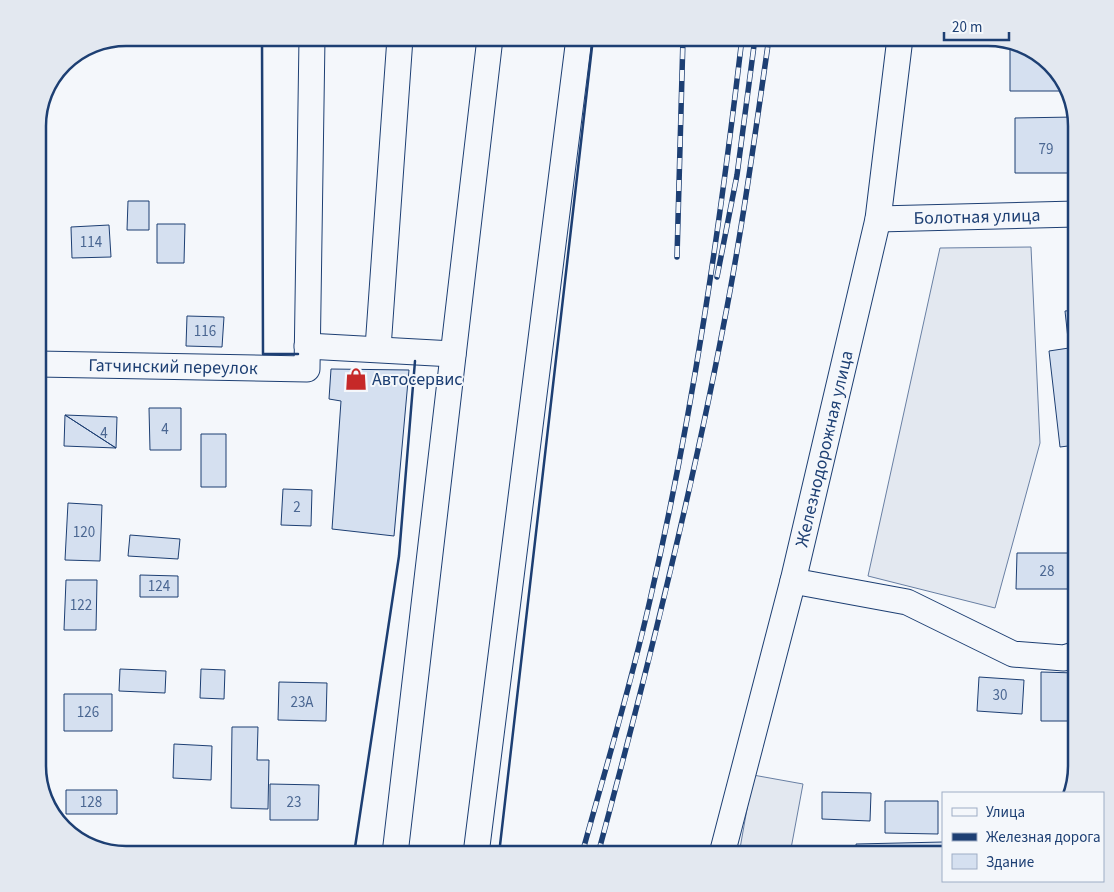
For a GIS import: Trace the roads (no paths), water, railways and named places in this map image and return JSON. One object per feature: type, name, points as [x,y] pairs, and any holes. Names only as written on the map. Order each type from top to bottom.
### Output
[{"type":"street","points":[[307,357],[312,46]]},
{"type":"street","points":[[378,348],[399,46]]},
{"type":"street","points":[[396,846],[489,46]]},
{"type":"street","points":[[477,846],[578,46]]},
{"type":"street","name":"Железнодорожная улица","points":[[724,846],[793,581],[878,219],[899,46]]},
{"type":"street","name":"Болотная улица","points":[[878,219],[1068,214]]},
{"type":"street","name":"Гатчинский переулок","points":[[46,364],[307,357],[378,348],[453,354]]},
{"type":"street","points":[[793,581],[907,602],[1014,654],[1064,658],[1068,657]]},
{"type":"railway","points":[[677,257],[683,46]]},
{"type":"railway","points":[[584,846],[643,632],[679,460],[715,249],[741,46]]},
{"type":"railway","points":[[717,277],[737,175],[754,46]]},
{"type":"railway","points":[[600,846],[665,592],[710,394],[736,256],[768,46]]},
{"type":"place","name":"Автосервис","points":[[356,379]]}]
